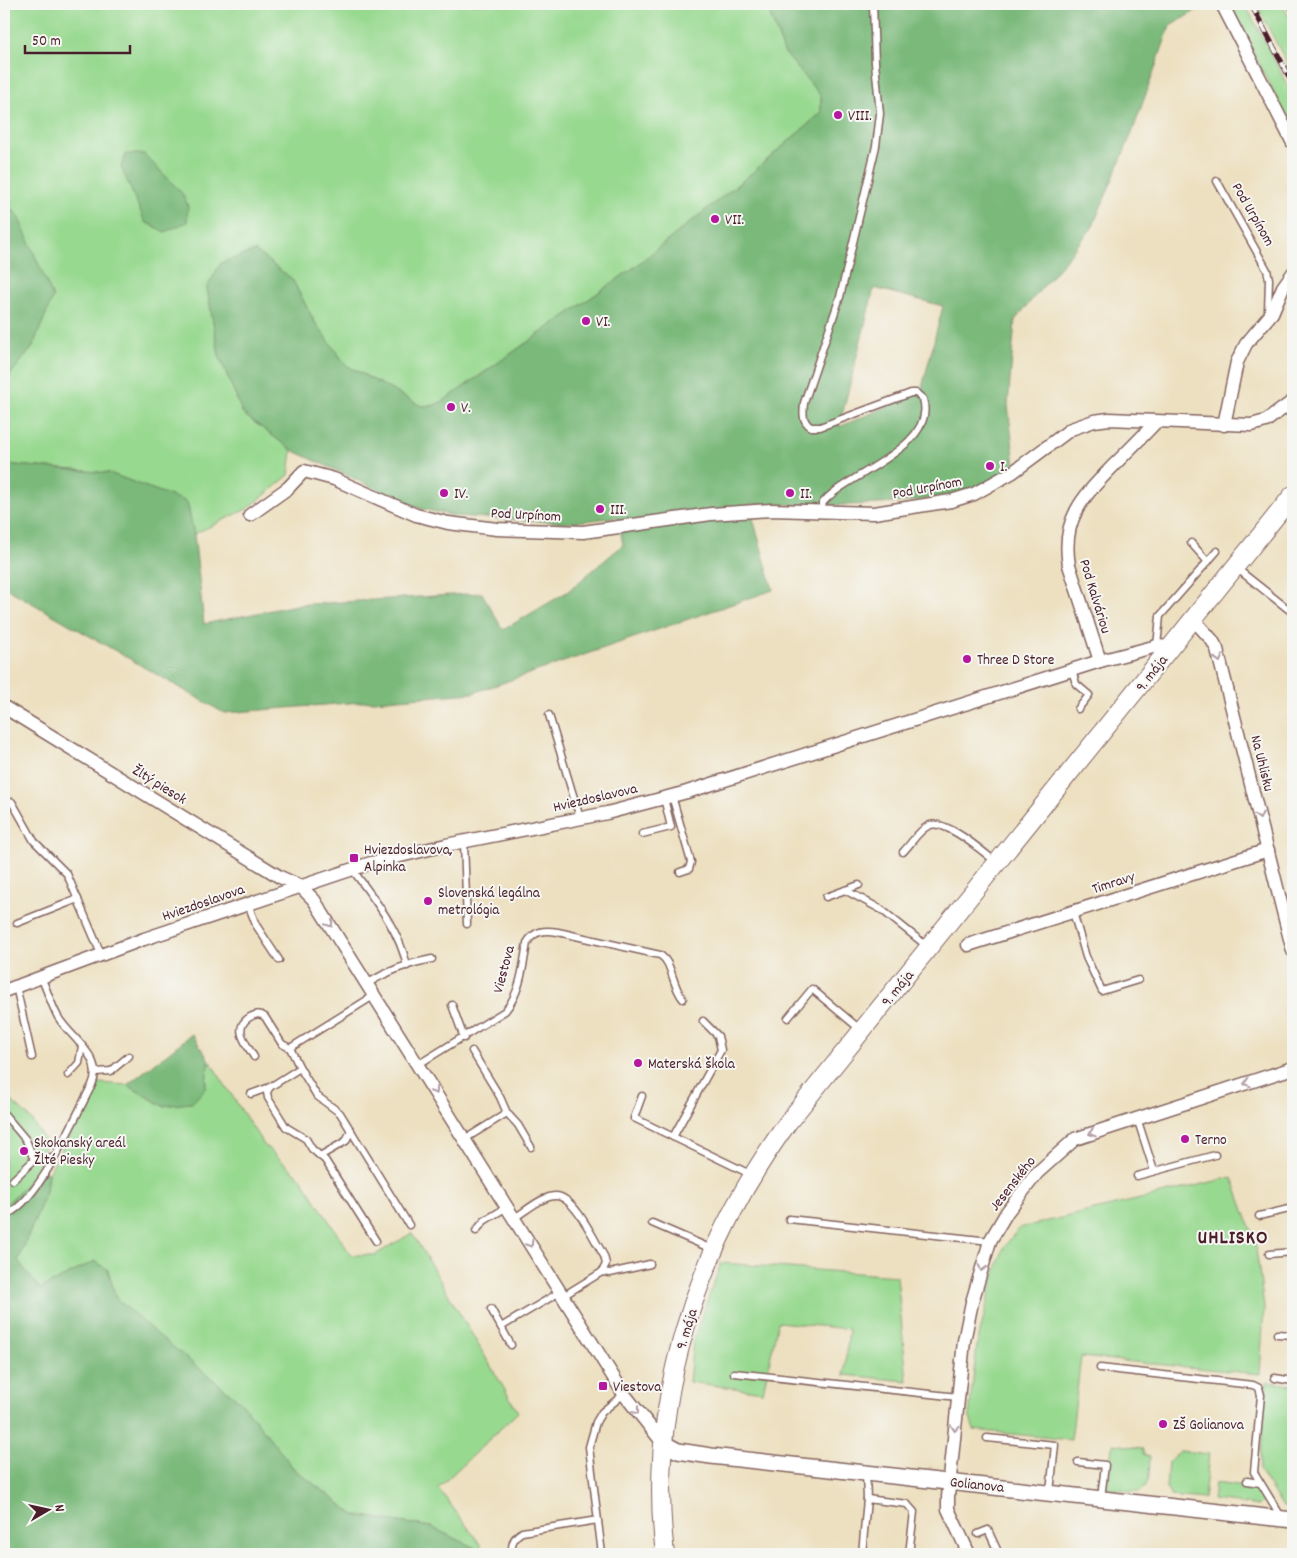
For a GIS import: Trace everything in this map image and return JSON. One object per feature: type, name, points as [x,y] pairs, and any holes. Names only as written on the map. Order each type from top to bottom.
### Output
[{"type":"main road","name":"9. mája","points":[[665,1554],[662,1486],[663,1443],[668,1404],[680,1344],[714,1250],[752,1175],[789,1121],[997,863],[1164,647],[1193,619],[1293,495]]},
{"type":"street","points":[[1222,4],[1293,143]]},
{"type":"street","points":[[1224,425],[1237,362],[1246,344],[1266,320],[1283,287],[1293,273]]},
{"type":"street","name":"Pod Urpínom","points":[[250,515],[288,488],[304,471],[334,479],[416,515],[456,524],[497,529],[583,532],[710,514],[771,510],[894,511],[963,498],[1013,472],[1078,425],[1109,419],[1224,425],[1259,424],[1293,400]]},
{"type":"street","name":"Pod Kalváriou","points":[[1100,661],[1069,565],[1066,552],[1068,532],[1074,512],[1086,495],[1156,422]]},
{"type":"street","name":"Na Uhlisku","points":[[1193,619],[1212,640],[1217,649],[1268,850],[1288,909],[1293,951]]},
{"type":"street","name":"Hviezdoslavova","points":[[4,991],[101,954],[352,869],[464,841],[580,818],[668,797],[1100,661],[1164,647]]},
{"type":"street","name":"Žltý piesok","points":[[4,707],[280,877],[300,886]]},
{"type":"street","name":"Timravy","points":[[968,945],[1268,850]]},
{"type":"street","points":[[300,886],[314,900],[368,983],[624,1394],[663,1443]]},
{"type":"street","name":"Jesenského","points":[[969,1554],[948,1509],[964,1341],[972,1302],[990,1241],[1007,1212],[1037,1173],[1075,1139],[1293,1068]]},
{"type":"street","name":"Golianova","points":[[663,1443],[678,1451],[1288,1520]]},
{"type":"lane","points":[[823,511],[822,504],[832,492],[870,471],[893,455],[913,436],[923,420],[925,405],[920,396],[911,393],[814,428],[804,421],[803,415],[804,403],[840,297],[876,146],[880,114],[875,63],[873,4]]},
{"type":"lane","points":[[1291,4],[1293,8]]},
{"type":"lane","name":"Pod Urpínom","points":[[1217,182],[1266,270],[1270,290],[1266,320]]},
{"type":"lane","points":[[1191,543],[1208,562]]},
{"type":"lane","points":[[1164,647],[1160,616],[1217,551]]},
{"type":"lane","points":[[1235,567],[1293,613]]},
{"type":"lane","points":[[1072,670],[1076,684],[1089,695],[1078,709]]},
{"type":"lane","points":[[549,715],[580,818]]},
{"type":"lane","points":[[642,834],[671,828],[668,797]]},
{"type":"lane","points":[[668,797],[691,862],[689,869],[680,872]]},
{"type":"lane","points":[[12,802],[34,841],[67,874],[101,954]]},
{"type":"lane","points":[[904,852],[923,829],[932,824],[938,824],[953,830],[997,863]]},
{"type":"lane","points":[[464,841],[467,924]]},
{"type":"lane","points":[[352,869],[372,896],[401,942],[406,966]]},
{"type":"lane","points":[[826,897],[859,885]]},
{"type":"lane","points":[[845,890],[882,910],[929,948]]},
{"type":"lane","points":[[17,923],[78,899]]},
{"type":"lane","points":[[248,904],[256,925],[279,960]]},
{"type":"lane","points":[[1073,912],[1086,957],[1102,991],[1138,980]]},
{"type":"lane","name":"Viestova","points":[[419,1064],[498,1017],[511,1004],[518,987],[528,943],[530,938],[540,931],[558,932],[660,955],[667,960],[674,986],[684,999]]},
{"type":"lane","points":[[368,983],[406,966],[432,959]]},
{"type":"lane","points":[[4,1215],[21,1206],[42,1178],[92,1086],[96,1072],[96,1065],[59,1018],[41,977]]},
{"type":"lane","points":[[16,986],[32,1057]]},
{"type":"lane","points":[[788,1018],[812,989],[862,1031]]},
{"type":"lane","points":[[290,1048],[375,994]]},
{"type":"lane","points":[[452,1005],[464,1038]]},
{"type":"lane","points":[[254,1057],[240,1032],[240,1026],[256,1014],[265,1016],[282,1044],[290,1048],[317,1096],[340,1113],[409,1225]]},
{"type":"lane","points":[[673,1137],[720,1050],[718,1036],[703,1021]]},
{"type":"lane","points":[[68,1075],[79,1063],[82,1046]]},
{"type":"lane","points":[[472,1051],[500,1097],[507,1113],[518,1125],[532,1146]]},
{"type":"lane","points":[[96,1072],[111,1071],[129,1056]]},
{"type":"lane","points":[[251,1094],[270,1087],[300,1068]]},
{"type":"lane","points":[[270,1087],[267,1092],[268,1098],[286,1127],[306,1139],[320,1156],[326,1160],[376,1241]]},
{"type":"lane","points":[[642,1096],[634,1118],[752,1175]]},
{"type":"lane","points":[[465,1138],[507,1113]]},
{"type":"lane","points":[[4,1114],[26,1140],[34,1160]]},
{"type":"lane","points":[[1137,1118],[1154,1171]]},
{"type":"lane","points":[[320,1156],[346,1141],[351,1130]]},
{"type":"lane","points":[[1137,1176],[1215,1155]]},
{"type":"lane","points":[[13,1180],[34,1160],[53,1158]]},
{"type":"lane","points":[[476,1231],[484,1221],[555,1196],[571,1203],[604,1256],[606,1264],[602,1272],[501,1327]]},
{"type":"lane","points":[[1259,1216],[1293,1208]]},
{"type":"lane","points":[[789,1219],[990,1241]]},
{"type":"lane","points":[[652,1223],[714,1250]]},
{"type":"lane","points":[[1269,1254],[1293,1252]]},
{"type":"lane","points":[[602,1272],[610,1273],[650,1264]]},
{"type":"lane","points":[[490,1309],[511,1344]]},
{"type":"lane","points":[[1277,1334],[1293,1335]]},
{"type":"lane","points":[[1100,1368],[1253,1384],[1259,1388],[1261,1395],[1254,1472],[1288,1520]]},
{"type":"lane","points":[[734,1373],[958,1397]]},
{"type":"lane","points":[[1275,1378],[1293,1381]]},
{"type":"lane","points":[[602,1554],[589,1447],[592,1433],[602,1412],[624,1394]]},
{"type":"lane","points":[[987,1438],[1055,1445],[1050,1492]]},
{"type":"lane","points":[[1078,1462],[1105,1465],[1101,1498]]},
{"type":"lane","points":[[862,1554],[867,1499],[866,1473]]},
{"type":"lane","points":[[1246,1481],[1260,1483]]},
{"type":"lane","points":[[867,1499],[907,1504],[914,1512],[909,1554]]},
{"type":"lane","points":[[512,1554],[512,1542],[522,1532],[598,1520]]},
{"type":"lane","points":[[978,1534],[988,1530],[999,1554]]},
{"type":"green space","points":[[4,4],[766,4],[784,52],[821,96],[821,113],[752,173],[632,269],[442,402],[432,406],[421,406],[346,365],[314,321],[292,279],[255,252],[221,263],[207,288],[219,355],[243,414],[292,450],[289,475],[249,508],[194,534],[187,502],[109,473],[4,464],[4,382],[32,348],[18,216],[4,200]]},
{"type":"green space","points":[[766,4],[1207,4],[1170,26],[1132,133],[1092,228],[1015,320],[1008,405],[1015,466],[985,483],[930,499],[838,505],[749,504],[773,590],[473,693],[224,713],[4,587],[4,464],[109,473],[187,502],[194,534],[204,624],[296,605],[482,593],[503,630],[567,592],[623,545],[618,517],[568,523],[455,516],[418,508],[292,450],[243,414],[219,355],[207,288],[221,263],[255,251],[292,279],[314,321],[346,365],[421,406],[432,406],[442,402],[632,269],[752,173],[821,113],[821,96],[784,52]],"holes":[[[874,288],[943,306],[921,392],[839,427]]]},
{"type":"green space","points":[[1228,4],[1245,4],[1293,96],[1293,130]]},
{"type":"green space","points":[[1256,4],[1282,4],[1293,25],[1293,75]]},
{"type":"green space","points":[[126,154],[144,154],[182,193],[188,206],[187,222],[165,232],[145,222],[121,167]]},
{"type":"green space","points":[[4,200],[18,216],[53,297],[32,348],[4,382]]},
{"type":"green space","points":[[192,1034],[209,1060],[205,1089],[192,1103],[163,1106],[127,1085]]},
{"type":"green space","points":[[209,1060],[264,1145],[301,1178],[351,1255],[375,1255],[412,1233],[518,1412],[438,1488],[487,1553],[431,1527],[355,1515],[295,1470],[242,1403],[150,1329],[116,1298],[108,1270],[95,1261],[40,1289],[18,1261],[46,1192],[48,1173],[99,1083],[127,1085],[163,1106],[205,1089]]},
{"type":"green space","name":"Skokanský areál Žlté Piesky","points":[[4,1094],[29,1117],[46,1142],[38,1172],[4,1207]]},
{"type":"green space","points":[[38,1172],[48,1173],[46,1192],[18,1261],[40,1289],[95,1261],[108,1270],[116,1298],[242,1403],[295,1470],[355,1515],[431,1527],[487,1554],[4,1554],[4,1207]]},
{"type":"green space","points":[[1232,1177],[1255,1241],[1264,1307],[1260,1374],[1081,1357],[1071,1440],[974,1430],[969,1415],[977,1345],[994,1275],[1004,1247],[1019,1228]]},
{"type":"green space","points":[[721,1263],[897,1276],[907,1381],[844,1375],[849,1329],[778,1322],[763,1392],[689,1382],[693,1340]]},
{"type":"green space","points":[[1267,1382],[1293,1385],[1293,1509],[1283,1507],[1259,1470]]},
{"type":"green space","points":[[1114,1444],[1142,1448],[1144,1455],[1150,1457],[1148,1481],[1140,1492],[1107,1488],[1112,1447]]},
{"type":"green space","points":[[1179,1451],[1209,1454],[1204,1499],[1171,1496],[1166,1488],[1168,1462]]},
{"type":"green space","points":[[1215,1483],[1260,1489],[1264,1501],[1259,1506],[1213,1500]]},
{"type":"railway","points":[[1251,4],[1293,84]]},
{"type":"place","name":"VIII.","points":[[838,115]]},
{"type":"place","name":"VII.","points":[[715,219]]},
{"type":"place","name":"VI.","points":[[586,321]]},
{"type":"place","name":"V.","points":[[451,407]]},
{"type":"place","name":"I.","points":[[990,466]]},
{"type":"place","name":"IV.","points":[[444,493]]},
{"type":"place","name":"II.","points":[[790,493]]},
{"type":"place","name":"III.","points":[[600,509]]},
{"type":"place","name":"Three D Store","points":[[967,659]]},
{"type":"place","name":"Hviezdoslavova, Alpinka","points":[[354,858]]},
{"type":"place","name":"Slovenská legálna metrológia","points":[[428,901]]},
{"type":"place","name":"Materská škola","points":[[638,1063]]},
{"type":"place","name":"Terno","points":[[1185,1139]]},
{"type":"place","name":"Skokanský areál Žlté Piesky","points":[[24,1151]]},
{"type":"place","name":"Viestova","points":[[603,1386]]},
{"type":"place","name":"ZŠ Golianova","points":[[1163,1424]]},
{"type":"district","name":"UHLISKO","points":[[1233,1236]]}]
